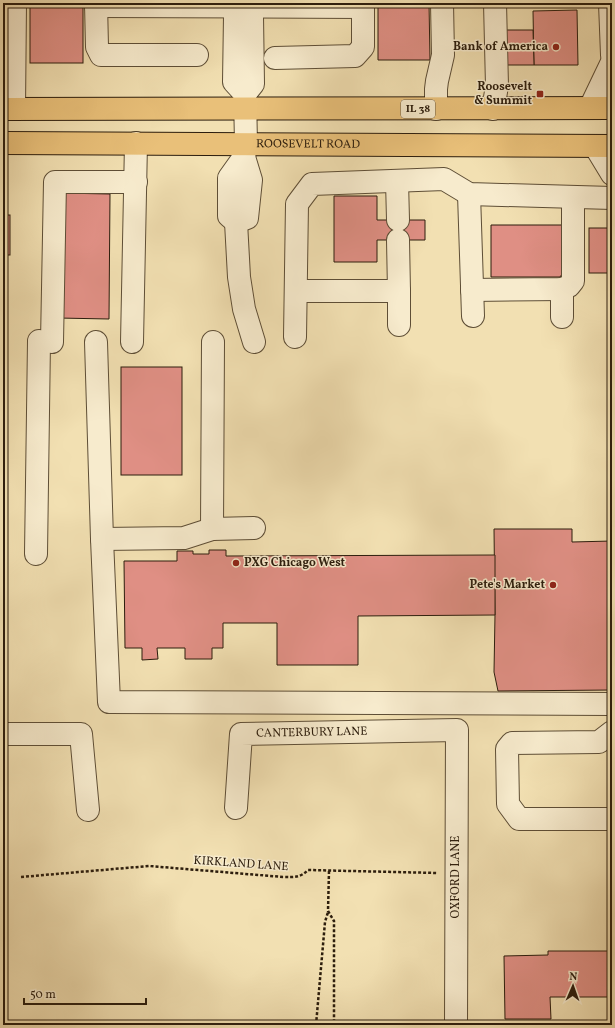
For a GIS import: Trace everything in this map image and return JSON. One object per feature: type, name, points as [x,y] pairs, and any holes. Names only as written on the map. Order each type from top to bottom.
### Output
[{"type":"main road","name":"IL 38","points":[[8,109],[246,102],[436,109],[612,108]]},
{"type":"main road","name":"ROOSEVELT ROAD","points":[[3,143],[136,143],[245,151],[604,146]]},
{"type":"street","points":[[8,109],[15,3]]},
{"type":"street","points":[[436,109],[437,81],[443,56],[442,3]]},
{"type":"street","points":[[493,109],[497,86],[495,3]]},
{"type":"street","points":[[610,3],[612,55]]},
{"type":"street","points":[[197,55],[101,55],[97,47],[96,5],[363,5],[363,47],[355,56],[274,58]]},
{"type":"street","points":[[244,5],[235,16],[234,82],[246,102],[245,151],[251,180],[247,218],[236,222],[239,277],[244,309],[254,342]]},
{"type":"street","points":[[590,108],[612,62]]},
{"type":"street","points":[[132,342],[136,143]]},
{"type":"street","points":[[604,146],[612,174]]},
{"type":"street","points":[[295,337],[297,204],[312,184],[444,179],[469,194],[612,198]]},
{"type":"street","points":[[397,181],[399,324]]},
{"type":"street","points":[[36,554],[45,341],[55,182],[136,182]]},
{"type":"street","points":[[469,194],[473,316]]},
{"type":"street","points":[[472,290],[562,289],[569,286],[573,281],[573,197]]},
{"type":"street","points":[[562,289],[562,317]]},
{"type":"street","points":[[296,291],[399,291]]},
{"type":"street","points":[[96,342],[109,702],[612,704]]},
{"type":"street","points":[[212,529],[213,342]]},
{"type":"street","points":[[102,539],[184,538],[212,529],[254,528]]},
{"type":"street","name":"CANTERBURY LANE","points":[[236,808],[241,734],[457,730]]},
{"type":"street","name":"OXFORD LANE","points":[[456,1025],[457,730]]},
{"type":"street","points":[[612,732],[599,742],[512,743],[507,749],[508,804],[519,819],[612,819]]},
{"type":"street","points":[[3,734],[81,734],[88,810]]},
{"type":"path","name":"KIRKLAND LANE","points":[[22,877],[149,866],[283,877],[303,875],[308,870],[456,873]]},
{"type":"path","points":[[316,1025],[325,922],[328,911],[329,871]]},
{"type":"path","points":[[328,911],[334,921],[334,1025]]},
{"type":"building","points":[[30,3],[83,3],[83,63],[30,63]]},
{"type":"building","points":[[378,3],[429,3],[430,60],[378,60]]},
{"type":"building","name":"Bank of America","points":[[577,10],[578,65],[534,65],[533,11]]},
{"type":"building","points":[[504,30],[533,30],[534,65],[504,65]]},
{"type":"building","points":[[59,193],[110,194],[109,319],[58,318]]},
{"type":"building","points":[[334,196],[377,196],[377,220],[425,220],[425,240],[377,240],[377,262],[334,262]]},
{"type":"building","points":[[3,215],[10,215],[10,255],[3,255]]},
{"type":"building","points":[[491,225],[565,225],[565,270],[560,277],[491,277]]},
{"type":"building","points":[[589,228],[612,228],[612,273],[589,273]]},
{"type":"building","points":[[121,367],[182,367],[182,475],[121,475]]},
{"type":"building","name":"Pete's Market","points":[[494,529],[572,529],[572,542],[612,541],[612,690],[498,691],[494,672]]},
{"type":"building","points":[[209,550],[226,550],[226,556],[495,555],[495,615],[358,616],[358,665],[277,665],[277,623],[223,623],[223,648],[212,648],[212,659],[185,659],[185,648],[157,648],[158,659],[142,660],[142,648],[125,648],[124,561],[177,561],[177,551],[193,551],[193,554],[209,554]]},
{"type":"building","points":[[548,951],[612,951],[612,997],[550,997],[551,1019],[505,1019],[504,956],[548,955]]},
{"type":"place","name":"Bank of America","points":[[556,47]]},
{"type":"place","name":"Roosevelt & Summit","points":[[540,94]]},
{"type":"place","name":"PXG Chicago West","points":[[236,563]]},
{"type":"place","name":"Pete's Market","points":[[553,585]]}]
